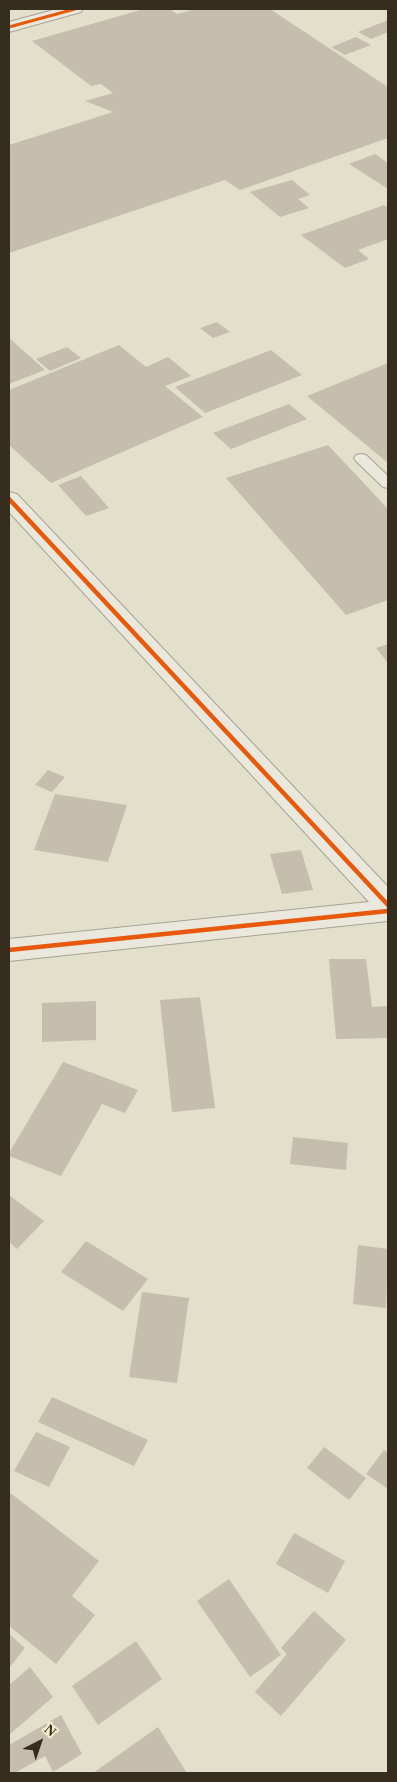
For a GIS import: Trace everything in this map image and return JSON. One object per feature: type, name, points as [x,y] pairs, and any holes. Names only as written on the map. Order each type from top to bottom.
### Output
[{"type":"street","points":[[9,28],[75,9]]},
{"type":"street","points":[[9,499],[388,904]]},
{"type":"street","points":[[9,950],[388,911]]},
{"type":"lane","points":[[361,458],[388,484]]},
{"type":"building","points":[[144,9],[169,9],[177,14],[196,9],[270,9],[388,87],[388,138],[240,190],[225,180],[9,253],[9,145],[113,112],[85,101],[113,93],[101,84],[91,86],[32,41]]},
{"type":"building","points":[[388,20],[388,32],[371,39],[358,32]]},
{"type":"building","points":[[356,37],[371,45],[345,55],[331,47]]},
{"type":"building","points":[[375,154],[388,163],[388,189],[349,164]]},
{"type":"building","points":[[292,180],[310,195],[298,199],[309,208],[280,217],[250,192]]},
{"type":"building","points":[[384,205],[388,208],[388,239],[358,250],[369,259],[345,268],[301,235]]},
{"type":"building","points":[[217,322],[230,332],[213,338],[200,328]]},
{"type":"building","points":[[9,338],[45,370],[9,384]]},
{"type":"building","points":[[119,345],[146,367],[168,357],[191,376],[165,386],[203,417],[51,483],[9,445],[9,390]]},
{"type":"building","points":[[67,347],[81,358],[50,371],[36,359]]},
{"type":"building","points":[[271,350],[302,375],[205,413],[175,387]]},
{"type":"building","points":[[388,363],[388,463],[307,396]]},
{"type":"building","points":[[289,404],[307,419],[231,449],[213,433]]},
{"type":"building","points":[[328,445],[388,509],[388,600],[346,615],[226,478]]},
{"type":"building","points":[[81,476],[109,508],[86,516],[58,485]]},
{"type":"building","points":[[388,644],[388,663],[376,648]]},
{"type":"building","points":[[48,770],[65,777],[52,792],[35,785]]},
{"type":"building","points":[[55,794],[127,805],[108,862],[34,850]]},
{"type":"building","points":[[301,850],[313,890],[282,894],[270,854]]},
{"type":"building","points":[[329,959],[366,959],[372,1007],[388,1006],[388,1038],[336,1039]]},
{"type":"building","points":[[200,997],[215,1108],[172,1112],[160,1000]]},
{"type":"building","points":[[96,1001],[96,1040],[42,1042],[42,1003]]},
{"type":"building","points":[[63,1062],[138,1090],[125,1113],[102,1104],[61,1176],[9,1156],[9,1153]]},
{"type":"building","points":[[293,1137],[348,1143],[346,1170],[290,1164]]},
{"type":"building","points":[[9,1195],[44,1221],[17,1249],[9,1242]]},
{"type":"building","points":[[86,1241],[148,1279],[123,1311],[61,1272]]},
{"type":"building","points":[[358,1245],[388,1249],[386,1308],[353,1304]]},
{"type":"building","points":[[142,1292],[189,1298],[177,1383],[129,1377]]},
{"type":"building","points":[[52,1397],[148,1440],[134,1466],[38,1422]]},
{"type":"building","points":[[36,1432],[70,1447],[49,1487],[14,1471]]},
{"type":"building","points":[[324,1447],[366,1478],[349,1500],[307,1468]]},
{"type":"building","points":[[384,1450],[388,1453],[388,1489],[366,1474]]},
{"type":"building","points":[[9,1492],[99,1561],[72,1596],[95,1615],[56,1664],[9,1626]]},
{"type":"building","points":[[294,1533],[345,1561],[328,1593],[276,1564]]},
{"type":"building","points":[[229,1579],[281,1655],[250,1677],[197,1601]]},
{"type":"building","points":[[314,1611],[346,1640],[281,1716],[255,1692],[287,1654],[281,1648]]},
{"type":"building","points":[[9,1634],[25,1648],[9,1668]]},
{"type":"building","points":[[136,1641],[162,1679],[98,1725],[72,1686]]},
{"type":"building","points":[[30,1667],[53,1697],[9,1735],[9,1685]]},
{"type":"building","points":[[61,1715],[82,1754],[53,1772],[45,1756],[15,1773],[9,1773],[9,1745]]},
{"type":"building","points":[[158,1727],[187,1773],[93,1773]]},
{"type":"cycle path","points":[[9,27],[75,9]]},
{"type":"cycle path","points":[[9,499],[388,905]]},
{"type":"cycle path","points":[[9,950],[388,911]]}]
